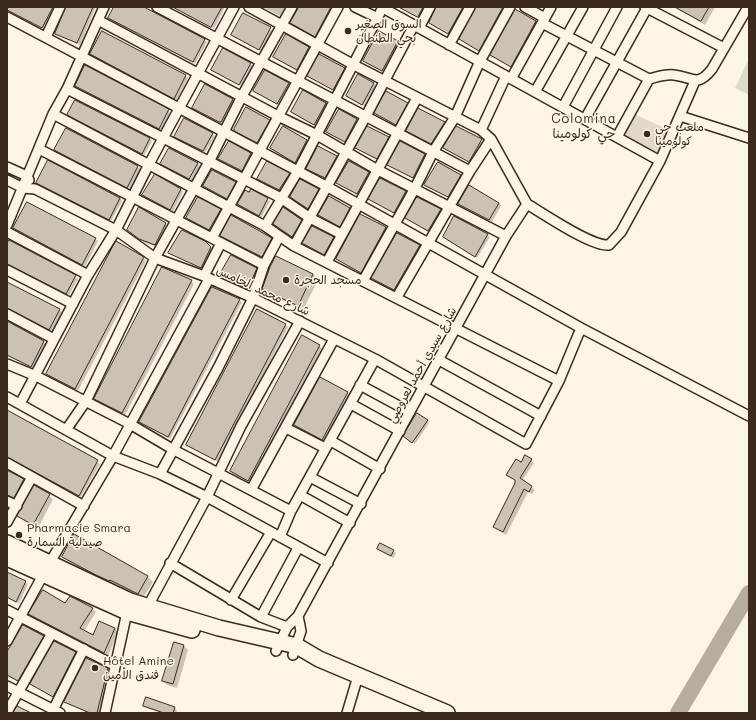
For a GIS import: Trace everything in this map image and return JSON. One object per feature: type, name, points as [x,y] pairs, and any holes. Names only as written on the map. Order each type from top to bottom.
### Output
[{"type":"main road","points":[[7,544],[47,570],[127,612],[312,656],[447,713]]},
{"type":"main road","points":[[7,558],[47,570],[130,601],[277,647]]},
{"type":"street","points":[[46,37],[60,7]]},
{"type":"street","points":[[7,225],[53,114],[67,89],[104,7]]},
{"type":"street","points":[[157,7],[470,171]]},
{"type":"street","points":[[20,404],[88,275],[116,230],[148,166],[164,140],[234,7]]},
{"type":"street","points":[[249,7],[354,65],[481,130],[491,139],[527,204],[591,241],[603,246],[609,245],[621,232],[660,161],[695,81]]},
{"type":"street","points":[[66,430],[86,401],[155,258],[210,160],[222,132],[283,26],[292,7]]},
{"type":"street","points":[[212,238],[338,7]]},
{"type":"street","points":[[355,7],[378,18]]},
{"type":"street","points":[[294,246],[416,26],[430,7]]},
{"type":"street","points":[[449,45],[470,7]]},
{"type":"street","points":[[363,281],[415,188],[433,152],[455,117],[480,61],[510,7]]},
{"type":"street","points":[[524,7],[566,36],[649,79],[666,75],[675,75],[695,81],[706,77],[712,69],[748,7]]},
{"type":"street","points":[[481,130],[508,77],[551,7]]},
{"type":"street","points":[[535,92],[583,7]]},
{"type":"street","points":[[563,107],[616,7]]},
{"type":"street","points":[[265,226],[298,171],[383,8],[660,161]]},
{"type":"street","points":[[585,119],[646,8],[724,48]]},
{"type":"street","points":[[7,17],[326,186],[581,328],[748,413]]},
{"type":"street","points":[[98,20],[278,116],[317,135],[376,169],[506,236]]},
{"type":"street","points":[[617,137],[649,79]]},
{"type":"street","points":[[67,89],[164,140],[210,160],[281,198],[310,218],[341,234]]},
{"type":"street","points":[[327,262],[376,169],[417,98]]},
{"type":"street","points":[[53,114],[148,166],[265,226],[294,246],[397,297],[558,381]]},
{"type":"street","points":[[680,116],[749,138]]},
{"type":"street","points":[[397,297],[470,171],[491,139]]},
{"type":"street","points":[[39,149],[264,266]]},
{"type":"street","points":[[7,167],[27,176],[35,189]]},
{"type":"street","name":"شارع محمد الخامس","points":[[7,180],[23,188],[35,189],[116,230],[155,258],[253,298],[375,359],[526,444],[541,416]]},
{"type":"street","name":"شارع سيدي أحمد لعروصي","points":[[277,647],[287,627],[298,616],[328,564],[506,236],[527,204]]},
{"type":"street","points":[[7,232],[88,275]]},
{"type":"street","points":[[160,474],[253,298],[264,266],[279,237]]},
{"type":"street","points":[[7,641],[113,456],[206,278],[221,243]]},
{"type":"street","points":[[7,270],[73,304]]},
{"type":"street","points":[[7,314],[54,339]]},
{"type":"street","points":[[148,606],[207,497],[241,426],[300,321]]},
{"type":"street","points":[[439,360],[541,416],[581,328]]},
{"type":"street","points":[[251,490],[334,339]]},
{"type":"street","points":[[280,537],[291,511],[375,359]]},
{"type":"street","points":[[7,364],[36,376],[86,401],[130,424],[174,450],[219,472],[291,511]]},
{"type":"street","points":[[360,385],[410,412]]},
{"type":"street","points":[[7,397],[113,456],[160,474],[207,497],[328,564]]},
{"type":"street","points":[[351,404],[400,432]]},
{"type":"street","points":[[286,428],[325,448]]},
{"type":"street","points":[[331,441],[380,469]]},
{"type":"street","points":[[7,463],[84,506]]},
{"type":"street","points":[[7,522],[32,477]]},
{"type":"street","points":[[310,477],[361,504]]},
{"type":"street","points":[[300,495],[350,523]]},
{"type":"street","points":[[7,501],[16,506]]},
{"type":"street","points":[[231,600],[271,532]]},
{"type":"street","points":[[261,617],[298,548]]},
{"type":"street","points":[[170,563],[261,617],[287,627]]},
{"type":"street","points":[[7,610],[114,665]]},
{"type":"street","points":[[104,713],[127,612]]},
{"type":"street","points":[[295,651],[301,631],[298,616]]},
{"type":"street","points":[[7,712],[52,633]]},
{"type":"street","points":[[7,686],[56,711],[84,650]]},
{"type":"street","points":[[347,713],[358,676]]},
{"type":"shaded area","points":[[749,59],[749,95],[735,88]]},
{"type":"shaded area","name":"ملعب حي كولومينا","points":[[634,114],[669,130],[659,154],[624,138]]},
{"type":"building","points":[[7,7],[53,7],[42,28],[7,10]]},
{"type":"building","points":[[66,7],[93,7],[77,43],[55,34]]},
{"type":"building","points":[[114,7],[144,7],[205,39],[193,62],[108,18]]},
{"type":"building","points":[[173,7],[222,7],[211,27]]},
{"type":"building","points":[[299,7],[331,7],[315,37],[290,23]]},
{"type":"building","points":[[399,7],[423,7],[418,17]]},
{"type":"building","points":[[436,7],[463,7],[448,34],[429,23]]},
{"type":"building","points":[[476,7],[503,7],[479,51],[459,39]]},
{"type":"building","points":[[675,7],[709,7],[701,21]]},
{"type":"building","points":[[515,9],[536,21],[511,67],[490,55]]},
{"type":"building","points":[[243,13],[271,27],[259,50],[231,35]]},
{"type":"building","points":[[102,31],[186,75],[174,99],[90,54]]},
{"type":"building","points":[[379,31],[398,41],[382,71],[363,61]]},
{"type":"building","points":[[286,34],[309,47],[297,70],[273,57]]},
{"type":"building","points":[[223,48],[251,63],[239,85],[211,70]]},
{"type":"building","points":[[319,54],[345,68],[333,90],[307,76]]},
{"type":"building","points":[[85,65],[169,109],[159,129],[75,86]]},
{"type":"building","points":[[265,70],[289,83],[277,104],[253,91]]},
{"type":"building","points":[[358,74],[374,83],[362,105],[346,96]]},
{"type":"building","points":[[205,84],[233,99],[221,122],[192,108]]},
{"type":"building","points":[[303,90],[326,103],[314,125],[291,112]]},
{"type":"building","points":[[386,91],[408,103],[396,125],[374,113]]},
{"type":"building","points":[[75,100],[150,138],[142,154],[67,115]]},
{"type":"building","points":[[246,107],[270,120],[257,143],[234,131]]},
{"type":"building","points":[[418,108],[445,122],[431,144],[406,131]]},
{"type":"building","points":[[339,109],[357,119],[345,142],[326,132]]},
{"type":"building","points":[[184,118],[213,133],[203,151],[174,137]]},
{"type":"building","points":[[283,126],[307,140],[295,163],[270,148]]},
{"type":"building","points":[[367,126],[389,137],[377,159],[355,148]]},
{"type":"building","points":[[456,126],[482,139],[469,162],[443,148]]},
{"type":"building","points":[[66,128],[138,166],[127,188],[54,150]]},
{"type":"building","points":[[229,141],[251,153],[242,171],[218,159]]},
{"type":"building","points":[[400,141],[425,154],[413,178],[387,165]]},
{"type":"building","points":[[318,146],[337,156],[325,178],[306,169]]},
{"type":"building","points":[[169,148],[198,163],[189,179],[160,164]]},
{"type":"building","points":[[48,160],[120,198],[109,220],[36,183]]},
{"type":"building","points":[[267,161],[290,173],[279,190],[257,179]]},
{"type":"building","points":[[349,161],[369,172],[357,194],[336,183]]},
{"type":"building","points":[[438,162],[461,175],[448,197],[424,185]]},
{"type":"building","points":[[212,170],[236,182],[227,199],[203,186]]},
{"type":"building","points":[[155,174],[181,189],[170,210],[142,195]]},
{"type":"building","points":[[380,178],[406,191],[394,213],[368,199]]},
{"type":"building","points":[[300,179],[319,189],[308,209],[290,197]]},
{"type":"building","points":[[469,185],[499,203],[489,220],[458,204]]},
{"type":"building","points":[[251,189],[268,198],[259,216],[237,204],[245,190],[249,192]]},
{"type":"building","points":[[329,196],[350,208],[340,227],[318,215]]},
{"type":"building","points":[[198,197],[221,209],[209,230],[186,218]]},
{"type":"building","points":[[417,197],[441,209],[428,231],[405,218]]},
{"type":"building","points":[[27,202],[96,238],[82,265],[13,228]]},
{"type":"building","points":[[139,207],[166,223],[155,245],[139,239],[127,230]]},
{"type":"building","points":[[283,207],[302,220],[292,237],[273,224]]},
{"type":"building","points":[[360,214],[386,227],[361,273],[336,259]]},
{"type":"building","points":[[231,215],[272,238],[262,257],[220,236]]},
{"type":"building","points":[[454,216],[488,234],[475,257],[443,237]]},
{"type":"building","points":[[312,226],[334,237],[324,255],[302,243]]},
{"type":"building","points":[[182,230],[205,241],[211,247],[201,268],[168,253]]},
{"type":"building","points":[[397,233],[420,245],[394,290],[371,278]]},
{"type":"building","points":[[9,240],[76,275],[66,294],[7,264],[7,244]]},
{"type":"building","points":[[116,241],[144,257],[75,389],[46,374]]},
{"type":"building","points":[[231,255],[257,268],[248,289],[219,276]]},
{"type":"building","name":"مسجد الحجرة","points":[[276,256],[313,274],[298,306],[262,289],[270,267]]},
{"type":"building","points":[[162,267],[192,280],[122,413],[94,399]]},
{"type":"building","points":[[7,282],[60,309],[49,330],[7,308]]},
{"type":"building","points":[[212,287],[240,299],[168,437],[139,422]]},
{"type":"building","points":[[257,309],[286,324],[215,460],[186,445]]},
{"type":"building","points":[[7,321],[44,341],[31,367],[7,355]]},
{"type":"building","points":[[302,335],[320,345],[248,481],[230,471]]},
{"type":"building","points":[[320,377],[348,392],[322,440],[294,425]]},
{"type":"building","points":[[7,410],[98,460],[79,496],[7,457]]},
{"type":"building","points":[[417,413],[428,420],[412,443],[403,436]]},
{"type":"building","points":[[525,455],[532,459],[520,478],[532,486],[529,492],[524,489],[503,532],[493,527],[515,483],[515,480],[506,475],[516,459],[521,462]]},
{"type":"building","points":[[7,470],[24,479],[14,498],[7,495]]},
{"type":"building","points":[[34,485],[50,494],[33,525],[17,516]]},
{"type":"building","points":[[74,534],[148,576],[138,594],[94,574],[62,557]]},
{"type":"building","points":[[380,543],[394,550],[391,556],[377,549]]},
{"type":"building","points":[[7,572],[26,581],[16,602],[7,597]]},
{"type":"building","points":[[43,590],[65,603],[70,596],[93,608],[80,628],[93,635],[99,621],[115,628],[104,653],[28,614]]},
{"type":"building","points":[[23,625],[44,636],[18,681],[7,675],[7,652]]},
{"type":"building","points":[[54,641],[76,652],[53,697],[30,684]]},
{"type":"building","points":[[174,642],[184,645],[173,684],[162,681]]},
{"type":"building","points":[[86,658],[108,668],[97,713],[90,713],[64,702]]},
{"type":"building","points":[[146,697],[175,707],[173,713],[164,713],[143,706]]},
{"type":"building","points":[[17,706],[31,713],[13,713]]},
{"type":"waterway","points":[[678,713],[749,593]]},
{"type":"place","name":"السوق الصغير بحي الطنطان","points":[[348,31]]},
{"type":"place","name":"ملعب حي كولومينا","points":[[647,134]]},
{"type":"place","name":"مسجد الحجرة","points":[[286,280]]},
{"type":"place","name":"Pharmacie Smara صيدلية السمارة","points":[[19,535]]},
{"type":"place","name":"Hôtel Amine فندق الأمين","points":[[95,668]]},
{"type":"district","name":"Colomina حي كولومينا","points":[[584,126]]}]
